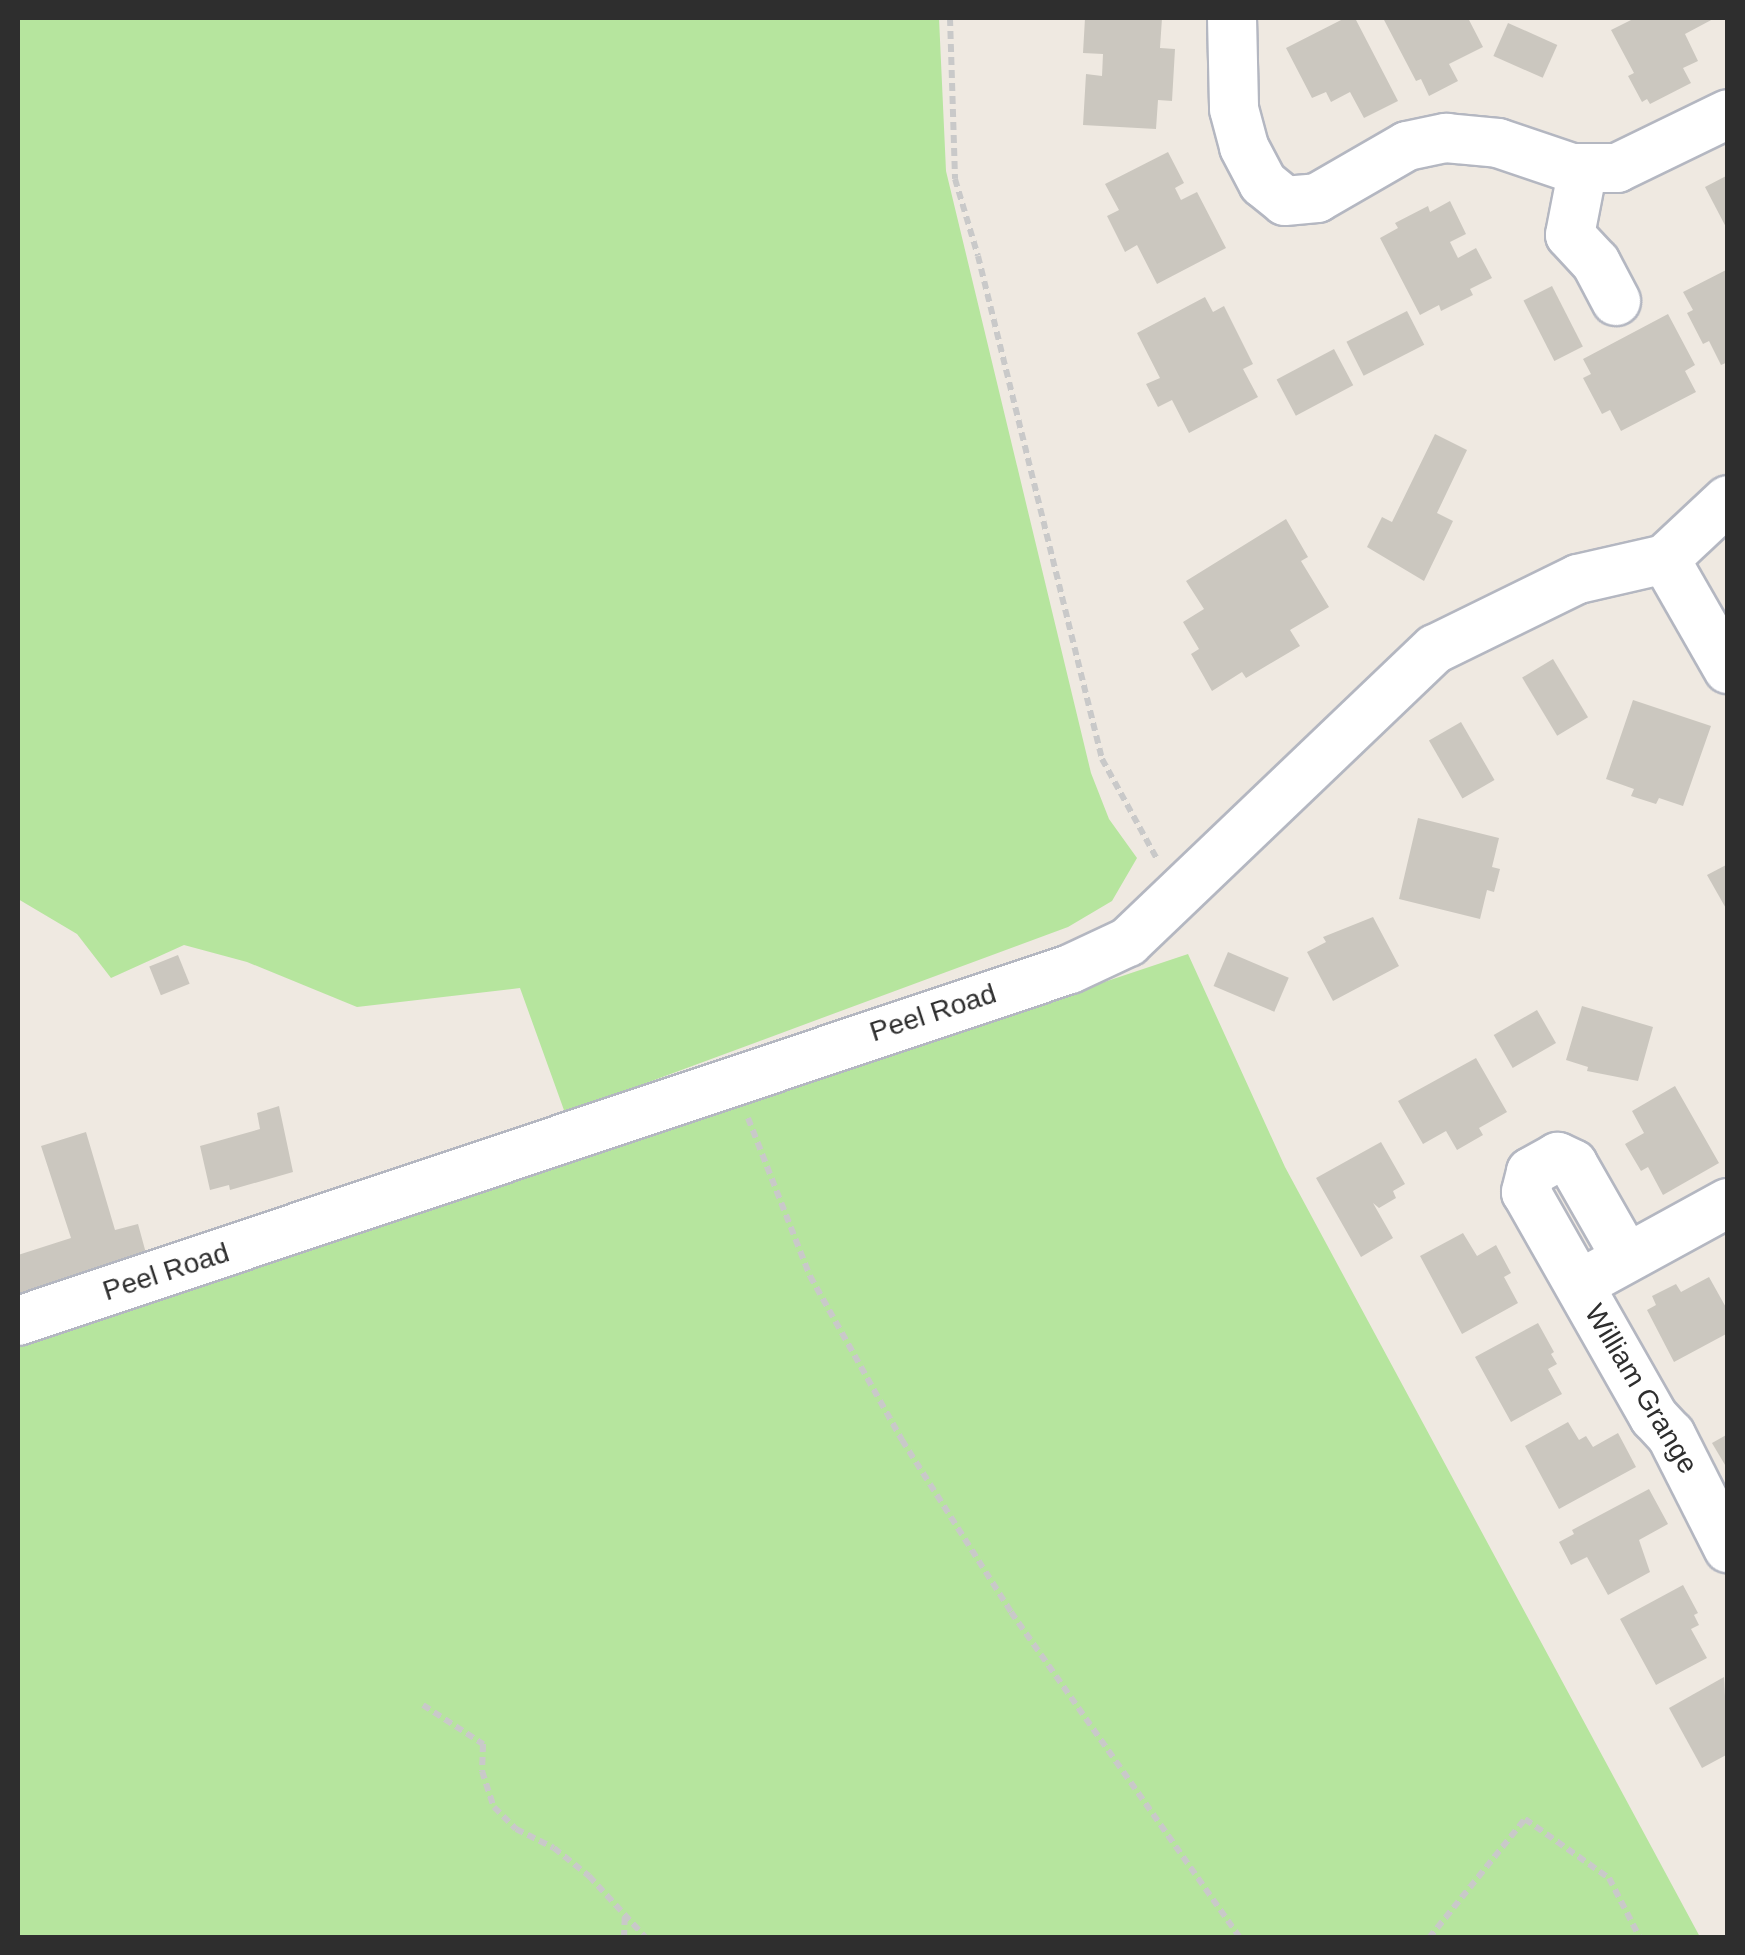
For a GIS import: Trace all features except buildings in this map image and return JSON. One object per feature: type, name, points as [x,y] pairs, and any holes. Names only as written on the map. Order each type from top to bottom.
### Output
[{"type":"street","points":[[1232,18],[1234,110],[1244,147],[1263,184],[1285,201],[1317,198],[1407,146],[1446,138],[1498,142],[1583,168],[1617,168],[1728,114]]},
{"type":"street","points":[[1583,168],[1570,235],[1596,263],[1616,302]]},
{"type":"street","points":[[1728,500],[1666,559],[1728,669]]},
{"type":"street","name":"Peel Road","points":[[18,1321],[1070,969],[1128,942],[1180,897],[1334,741],[1435,649],[1578,578],[1666,559]]},
{"type":"street","name":"William Grange","points":[[1626,1258],[1573,1164],[1558,1157],[1531,1172],[1526,1192],[1654,1417],[1671,1435],[1728,1548]]},
{"type":"street","name":"William Grange","points":[[1580,1284],[1728,1203]]},
{"type":"path","points":[[950,18],[955,178],[978,256],[1102,759],[1180,897]]},
{"type":"path","points":[[733,1080],[810,1276],[902,1440],[1011,1612],[1240,1938]]},
{"type":"path","points":[[423,1706],[482,1744],[482,1771],[494,1807],[516,1829],[554,1848],[625,1912],[646,1938]]},
{"type":"path","points":[[1429,1938],[1526,1819],[1609,1878],[1640,1938]]},
{"type":"path","points":[[624,1938],[625,1912]]},
{"type":"green space","points":[[18,18],[939,18],[946,171],[1091,773],[1109,819],[1137,858],[1112,901],[1068,927],[565,1113],[520,988],[357,1007],[247,962],[184,945],[111,978],[77,934],[18,899]]},
{"type":"green space","points":[[1188,954],[1285,1167],[1700,1937],[18,1937],[18,1345]]}]
